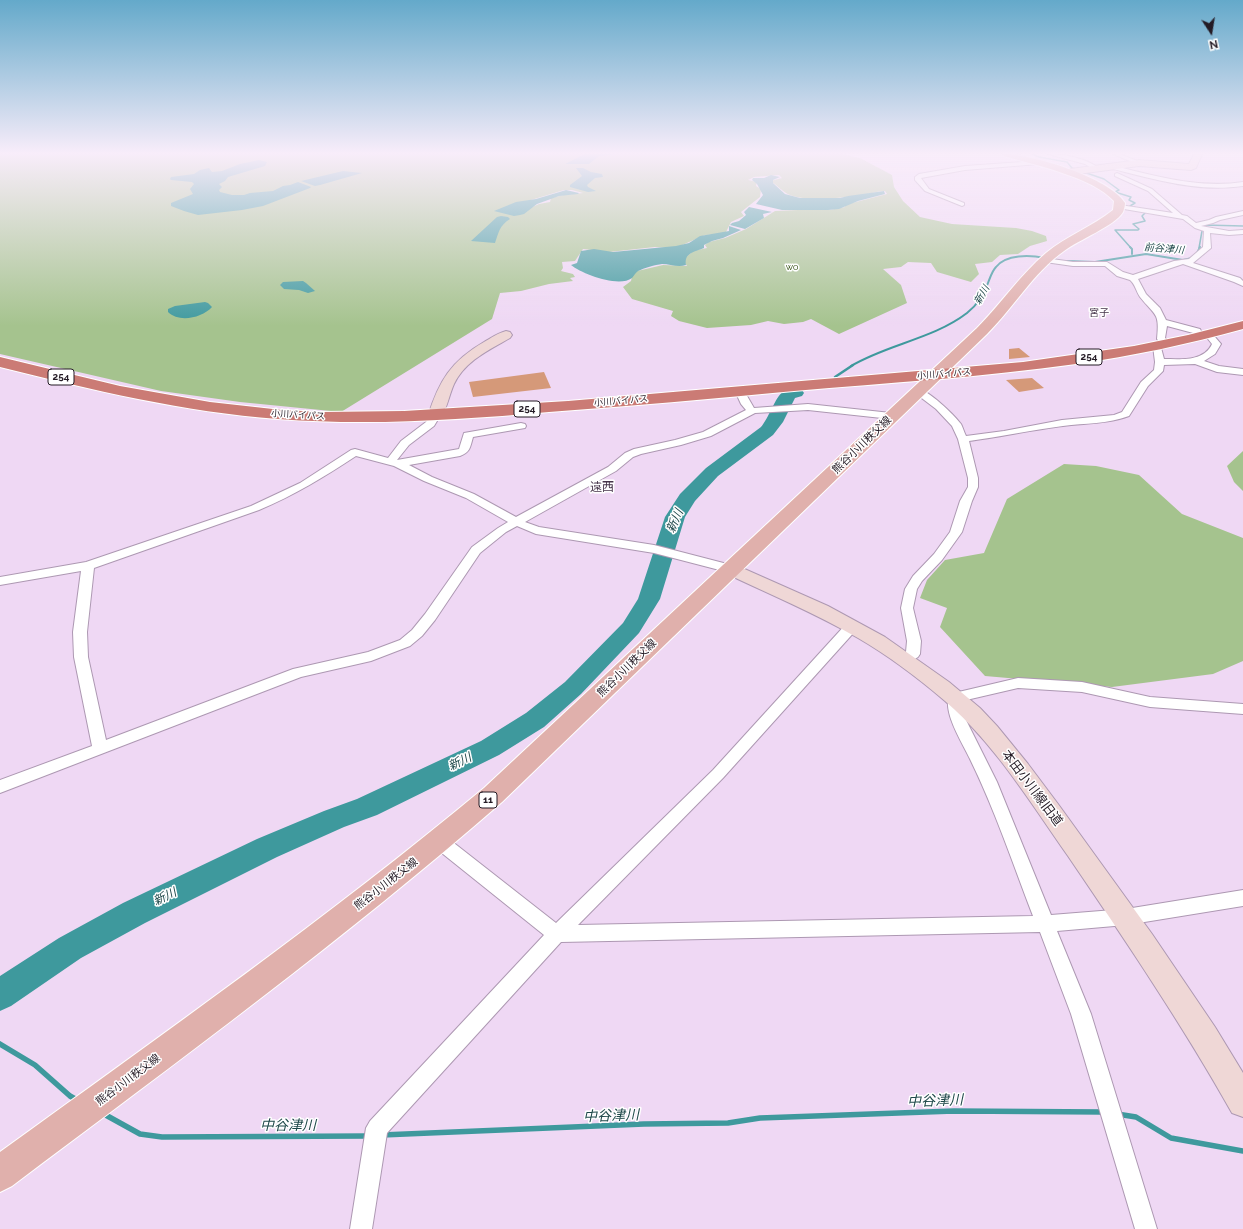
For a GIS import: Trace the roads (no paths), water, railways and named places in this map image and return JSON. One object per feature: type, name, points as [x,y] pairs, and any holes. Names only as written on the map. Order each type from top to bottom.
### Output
[{"type":"highway","name":"小川バイパス","points":[[0,362],[121,392],[214,408],[341,417],[435,416],[884,379],[920,388],[976,371],[1085,358],[1161,345],[1243,325]]},
{"type":"main road","name":"熊谷小川秩父線","points":[[0,1174],[302,950],[439,841],[493,795],[920,388],[992,322],[1045,260],[1065,245],[1114,215],[1117,211]]},
{"type":"main road","points":[[955,356],[955,360],[959,364],[976,371]]},
{"type":"main road","points":[[884,379],[903,384],[909,391],[920,388]]},
{"type":"street","points":[[1149,211],[1180,216],[1188,219],[1193,225],[1206,230],[1230,233],[1243,232]]},
{"type":"street","points":[[1175,211],[1180,216]]},
{"type":"street","points":[[1193,225],[1211,222],[1218,218],[1243,213]]},
{"type":"street","points":[[1133,278],[1172,264],[1191,261],[1207,248],[1206,230]]},
{"type":"street","points":[[963,439],[1004,434],[1062,423],[1115,418],[1126,414],[1144,384],[1158,371],[1160,362],[1162,322],[1156,308],[1143,295],[1133,278],[1120,274],[1107,264],[1068,264],[1045,260]]},
{"type":"street","points":[[1183,262],[1237,280],[1243,284]]},
{"type":"street","points":[[1162,322],[1197,331]]},
{"type":"street","points":[[395,463],[405,443],[430,424],[456,369],[469,358],[506,335]]},
{"type":"street","points":[[1160,362],[1196,361],[1205,357],[1215,349],[1217,344],[1212,339]]},
{"type":"street","points":[[1196,361],[1217,369],[1243,372]]},
{"type":"street","points":[[905,660],[913,654],[914,641],[907,608],[911,589],[917,579],[938,557],[956,532],[966,501],[973,487],[973,478],[963,439],[956,425],[920,388]]},
{"type":"street","points":[[740,391],[746,404],[752,411]]},
{"type":"street","points":[[0,787],[298,674],[371,656],[405,643],[417,633],[430,617],[476,550],[502,530],[612,469],[629,455],[638,451],[677,443],[706,434],[752,411],[773,408],[808,406],[891,416]]},
{"type":"street","points":[[395,463],[456,454],[464,451],[468,435],[521,426]]},
{"type":"street","points":[[0,581],[88,566],[281,497],[304,485],[355,452],[395,463],[428,479],[470,496],[516,522],[536,530],[654,549],[731,568]]},
{"type":"street","points":[[88,566],[80,632],[81,657],[100,748]]},
{"type":"street","name":"本田小川線旧道","points":[[731,568],[852,626],[905,660],[954,698],[984,726],[1020,770],[1126,917],[1216,1053],[1243,1102]]},
{"type":"street","points":[[361,1229],[377,1128],[557,934],[718,774],[852,626]]},
{"type":"street","points":[[1146,1229],[1081,1014],[989,782],[956,714],[954,698],[1018,683],[1082,687],[1150,702],[1243,709]]},
{"type":"street","points":[[439,841],[557,934],[1045,924],[1126,917],[1243,898]]},
{"type":"waterway","points":[[1131,248],[1115,230],[1138,230],[1139,229],[1133,224],[1145,221],[1142,216],[1147,211]]},
{"type":"waterway","name":"前谷津川","points":[[1199,248],[1202,231],[1205,228],[1204,225],[1243,226]]},
{"type":"waterway","name":"前谷津川","points":[[1066,261],[1095,262],[1146,254],[1183,260],[1192,258],[1200,247]]},
{"type":"waterway","name":"前谷津川","points":[[1131,248],[1132,254]]},
{"type":"waterway","name":"新川","points":[[851,366],[865,358],[940,329],[954,322],[974,307],[982,296],[991,275],[1000,263],[1019,256],[1045,258]]},
{"type":"waterway","name":"新川","points":[[835,377],[853,365]]},
{"type":"waterway","name":"新川","points":[[0,995],[70,948],[134,913],[267,848],[334,819],[367,807],[490,748],[535,720],[573,688],[631,628],[649,599],[675,517],[687,498],[712,472],[767,431],[775,422],[783,403],[789,395],[796,393]]},
{"type":"waterway","name":"中谷津川","points":[[0,1044],[35,1065],[70,1096],[77,1100]]},
{"type":"waterway","name":"中谷津川","points":[[382,1135],[644,1124],[728,1123],[760,1118],[954,1111],[1103,1112]]},
{"type":"waterway","name":"中谷津川","points":[[102,1113],[140,1134],[162,1137],[368,1136]]},
{"type":"waterway","name":"中谷津川","points":[[1117,1114],[1136,1117],[1171,1138],[1243,1151]]},
{"type":"district","name":"宮子","points":[[1099,313]]},
{"type":"district","name":"遠西","points":[[602,487]]},
{"type":"park label","name":"wo","points":[[792,267]]}]
